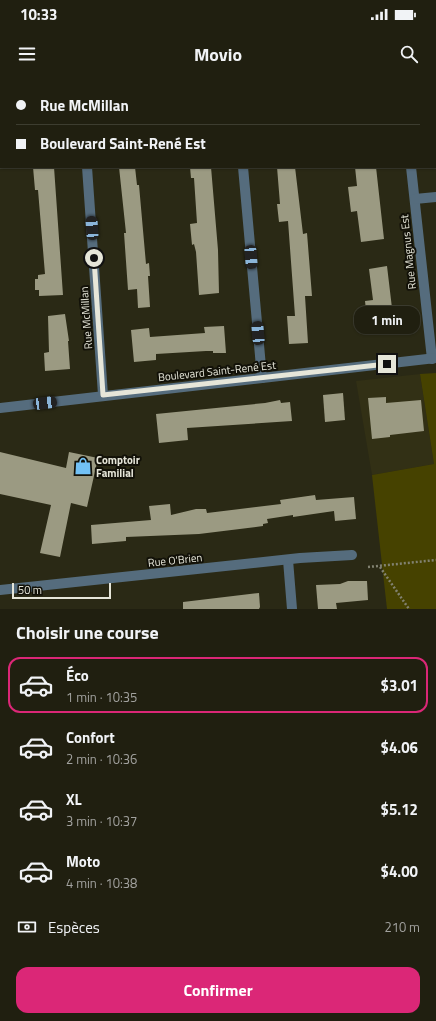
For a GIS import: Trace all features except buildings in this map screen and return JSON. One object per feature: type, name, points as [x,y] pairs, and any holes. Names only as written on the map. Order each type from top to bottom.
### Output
[{"type":"street","name":"Rue McMillan","points":[[88,168],[103,395]]},
{"type":"street","points":[[243,168],[262,378]]},
{"type":"street","name":"Rue Magnus Est","points":[[411,168],[434,358]]},
{"type":"street","points":[[415,199],[436,197]]},
{"type":"street","name":"Boulevard Saint-René Est","points":[[0,408],[434,358]]},
{"type":"street","name":"Rue O'Brien","points":[[0,590],[288,560],[352,555]]},
{"type":"street","points":[[288,560],[292,609]]},
{"type":"path","points":[[368,567],[436,560]]},
{"type":"path","points":[[380,566],[410,609]]},
{"type":"shaded area","points":[[436,373],[436,609],[387,609],[372,475],[434,464],[420,374]]},
{"type":"shaded area","points":[[420,374],[434,464],[372,475],[356,381]]},
{"type":"place","name":"Comptoir Familial","points":[[83,466]]},
{"type":"route","points":[[94,258],[103,395],[387,364]]}]
